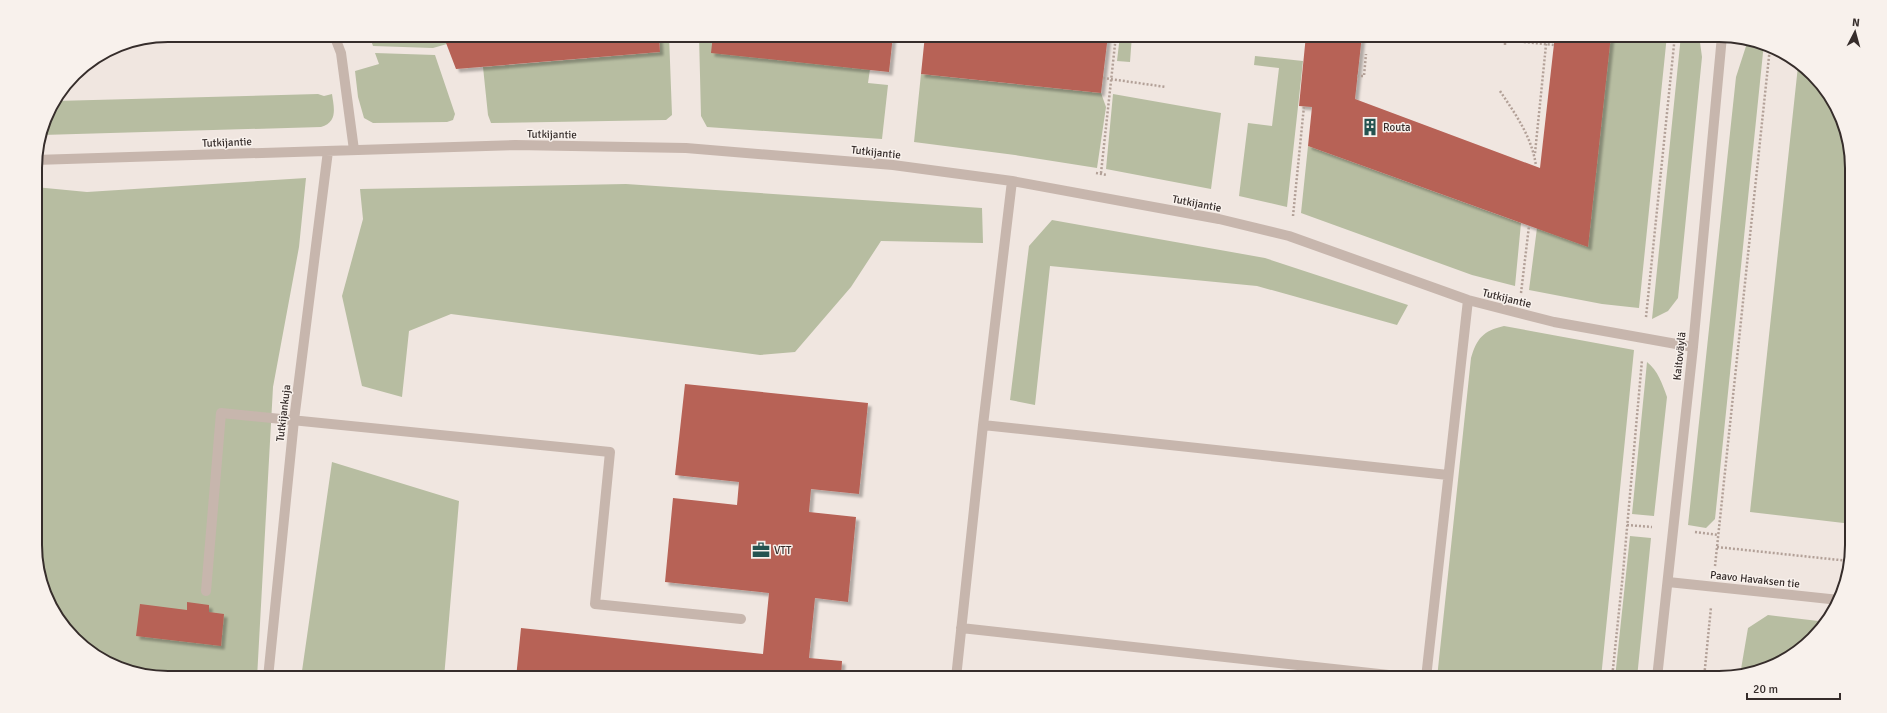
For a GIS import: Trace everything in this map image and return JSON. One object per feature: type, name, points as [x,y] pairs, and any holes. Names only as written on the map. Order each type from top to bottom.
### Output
[{"type":"street","points":[[337,42],[341,54],[354,150]]},
{"type":"street","name":"Kaitoväylä","points":[[1658,671],[1668,582],[1672,529],[1693,347],[1721,42]]},
{"type":"street","name":"Tutkijantie","points":[[42,160],[515,145],[686,148],[893,166],[1012,181],[1219,219],[1289,236],[1468,300],[1554,322],[1693,347]]},
{"type":"street","name":"Tutkijankuja","points":[[269,671],[294,420],[328,151]]},
{"type":"street","points":[[957,671],[983,425],[1012,181]]},
{"type":"street","points":[[1427,671],[1468,300]]},
{"type":"street","points":[[206,591],[221,413],[610,452],[594,604],[741,619]]},
{"type":"street","points":[[983,425],[1448,476]]},
{"type":"street","name":"Paavo Havaksen tie","points":[[1668,582],[1833,599]]},
{"type":"street","points":[[961,628],[1352,671]]},
{"type":"path","points":[[1101,173],[1115,42]]},
{"type":"path","points":[[1526,42],[1554,45]]},
{"type":"path","points":[[1536,166],[1535,153],[1546,44]]},
{"type":"path","points":[[1718,535],[1769,53]]},
{"type":"path","points":[[1357,76],[1364,76],[1366,54]]},
{"type":"path","points":[[1103,78],[1166,87]]},
{"type":"path","points":[[1500,92],[1519,120],[1532,143],[1535,153]]},
{"type":"path","points":[[1289,236],[1293,215],[1304,106]]},
{"type":"path","points":[[1521,294],[1529,226]]},
{"type":"path","points":[[1717,547],[1844,561]]},
{"type":"green space","points":[[372,42],[446,42],[447,44],[433,48],[373,46]]},
{"type":"green space","points":[[659,42],[669,42],[672,115],[666,120],[491,123],[488,115],[483,67],[660,52]]},
{"type":"green space","points":[[699,42],[745,42],[870,69],[868,83],[888,85],[882,139],[707,127],[701,116]]},
{"type":"green space","points":[[1119,42],[1131,42],[1130,62],[1117,61]]},
{"type":"green space","points":[[1608,42],[1666,42],[1639,308],[1602,304],[1529,290],[1537,228]]},
{"type":"green space","points":[[1680,42],[1700,42],[1702,57],[1678,298],[1668,311],[1652,319]]},
{"type":"green space","points":[[1746,45],[1763,50],[1715,519],[1706,528],[1688,525],[1736,77]]},
{"type":"green space","points":[[375,53],[435,55],[455,114],[453,120],[447,122],[373,123],[364,118],[358,97],[355,71],[379,64]]},
{"type":"green space","points":[[1255,56],[1303,61],[1287,207],[1239,196],[1248,123],[1272,126],[1279,68],[1254,65]]},
{"type":"green space","points":[[1798,69],[1819,91],[1828,105],[1841,135],[1844,151],[1845,523],[1750,512]]},
{"type":"green space","points":[[921,74],[1101,93],[1106,107],[1097,168],[1015,155],[914,142]]},
{"type":"green space","points":[[318,94],[324,96],[332,94],[334,114],[330,122],[321,127],[46,135],[61,101]]},
{"type":"green space","points":[[1113,94],[1221,113],[1211,189],[1106,169]]},
{"type":"green space","points":[[1308,146],[1521,223],[1515,286],[1472,275],[1301,213]]},
{"type":"green space","points":[[306,178],[299,247],[273,387],[257,671],[160,671],[143,669],[112,658],[85,640],[73,628],[55,601],[49,586],[44,570],[42,545],[42,188],[87,192]]},
{"type":"green space","points":[[626,184],[982,208],[983,243],[881,241],[851,287],[795,352],[760,355],[451,314],[409,331],[402,397],[362,386],[342,296],[363,219],[360,189]]},
{"type":"green space","points":[[1052,220],[1265,258],[1408,305],[1397,325],[1257,286],[1050,266],[1035,405],[1010,400],[1029,246]]},
{"type":"green space","points":[[1504,326],[1634,350],[1602,671],[1438,671],[1471,358],[1476,345],[1482,336]]},
{"type":"green space","points":[[1647,362],[1657,373],[1667,397],[1654,516],[1632,514]]},
{"type":"green space","points":[[332,462],[459,501],[445,671],[302,671]]},
{"type":"green space","points":[[1630,536],[1651,538],[1638,671],[1616,671]]},
{"type":"green space","points":[[1768,615],[1820,621],[1796,645],[1782,654],[1752,667],[1741,669],[1748,628]]},
{"type":"building","points":[[446,42],[659,42],[660,52],[456,69]]},
{"type":"building","points":[[712,42],[892,42],[889,72],[711,53]]},
{"type":"building","points":[[924,42],[1107,42],[1101,93],[921,74]]},
{"type":"building","name":"Routa","points":[[1305,42],[1361,42],[1355,99],[1540,168],[1554,42],[1610,42],[1588,247],[1308,146],[1312,107],[1299,106]]},
{"type":"building","name":"VTT","points":[[685,384],[868,403],[859,494],[811,489],[809,512],[856,517],[848,602],[815,598],[809,658],[842,661],[841,671],[517,671],[521,628],[763,654],[769,593],[665,582],[673,498],[737,505],[739,482],[675,475]]},
{"type":"building","points":[[187,602],[209,605],[209,612],[224,614],[221,646],[136,636],[140,604],[187,610]]},
{"type":"place","name":"Routa","points":[[1370,127]]},
{"type":"place","name":"VTT","points":[[761,550]]}]
